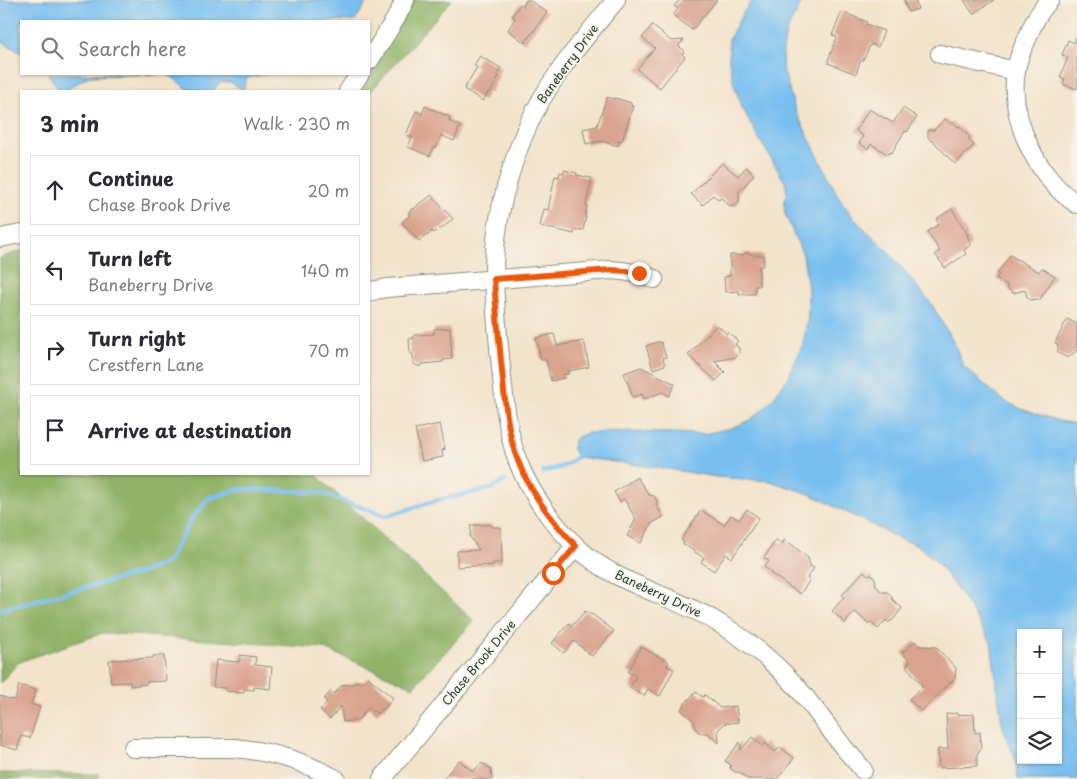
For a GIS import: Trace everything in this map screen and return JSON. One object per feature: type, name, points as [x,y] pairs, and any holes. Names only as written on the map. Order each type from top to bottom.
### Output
[{"type":"street","points":[[370,60],[405,0]]},
{"type":"street","name":"Baneberry Drive","points":[[616,0],[558,74],[537,107],[514,161],[502,203],[496,242],[494,279],[503,386],[509,430],[514,448],[521,468],[536,497],[558,528],[576,546],[608,571],[707,617],[737,635],[773,662],[796,686],[844,749],[863,770]]},
{"type":"street","points":[[1050,0],[1033,22],[1020,56],[1014,86],[1017,111],[1034,156],[1051,182],[1077,204]]},
{"type":"street","points":[[940,54],[1016,72]]},
{"type":"street","points":[[349,90],[359,75]]},
{"type":"street","points":[[0,238],[20,234]]},
{"type":"street","points":[[370,292],[387,288],[611,270],[633,272],[654,279]]},
{"type":"street","name":"Chase Brook Drive","points":[[382,779],[576,546]]},
{"type":"street","points":[[132,748],[235,748],[250,750],[307,764],[336,779]]},
{"type":"green space","points":[[414,0],[452,0],[370,92],[370,90],[360,90]]},
{"type":"green space","points":[[20,251],[20,475],[316,475],[474,621],[413,687],[323,648],[103,633],[19,662],[0,683],[0,258]]},
{"type":"green space","points":[[0,773],[99,774],[98,779],[0,779]]},
{"type":"water","points":[[0,0],[368,0],[356,20],[20,20],[20,52],[0,40]]},
{"type":"water","points":[[753,0],[803,0],[786,32],[782,65],[795,110],[837,194],[853,218],[886,249],[931,303],[954,343],[964,367],[1004,401],[1024,410],[1059,421],[1077,424],[1077,779],[1018,779],[1015,758],[1002,724],[991,642],[961,594],[936,561],[916,544],[902,540],[810,494],[770,481],[716,477],[577,457],[573,449],[574,440],[587,433],[704,434],[731,428],[751,420],[771,401],[788,378],[803,344],[808,317],[808,288],[803,255],[785,214],[784,203],[787,192],[785,182],[742,107],[734,84],[729,61],[729,39],[744,11]]},
{"type":"water","points":[[49,75],[123,75],[89,76],[66,90],[59,90]]},
{"type":"water","points":[[169,75],[261,75],[247,78],[243,90],[230,82],[220,82],[214,90],[189,90]]},
{"type":"building","points":[[526,0],[547,12],[525,43],[508,30],[515,18],[512,16],[520,4],[523,6]]},
{"type":"building","points":[[680,0],[717,0],[692,30],[673,15],[678,9],[674,6]]},
{"type":"building","points":[[904,0],[915,0],[918,9],[908,12]]},
{"type":"building","points":[[964,0],[994,0],[973,14]]},
{"type":"building","points":[[842,12],[884,31],[878,47],[871,44],[863,60],[860,62],[856,74],[828,63],[837,37],[832,35]]},
{"type":"building","points":[[652,25],[671,41],[684,40],[678,46],[685,51],[682,54],[685,57],[660,88],[637,69],[655,48],[642,38]]},
{"type":"building","points":[[1077,35],[1077,89],[1063,84],[1065,79],[1060,78],[1068,57],[1062,55],[1068,40],[1074,43]]},
{"type":"building","points":[[480,56],[501,68],[490,93],[488,92],[483,101],[464,89],[477,67],[474,65]]},
{"type":"building","points":[[607,97],[631,103],[631,106],[633,106],[622,141],[619,140],[618,146],[601,141],[586,144],[583,129],[597,126]]},
{"type":"building","points":[[425,106],[450,117],[449,121],[460,126],[454,141],[441,135],[436,148],[434,147],[430,156],[408,147],[412,137],[406,135],[416,111],[422,114]]},
{"type":"building","points":[[903,108],[917,117],[907,132],[905,131],[892,152],[887,154],[871,144],[868,149],[859,143],[863,136],[856,131],[869,109],[893,123]]},
{"type":"building","points":[[945,119],[951,124],[953,122],[959,126],[970,137],[968,139],[974,145],[955,164],[928,137],[928,130],[934,130]]},
{"type":"building","points":[[722,163],[738,176],[746,167],[754,175],[739,192],[739,202],[735,206],[730,206],[721,198],[719,200],[713,195],[703,205],[691,194]]},
{"type":"building","points":[[564,170],[577,173],[576,175],[592,178],[583,230],[575,230],[574,234],[540,226],[544,209],[548,210],[555,176],[559,177],[560,172],[564,173]]},
{"type":"building","points":[[431,195],[453,219],[441,229],[439,228],[434,233],[432,231],[419,241],[402,222],[409,216],[412,208],[414,209]]},
{"type":"building","points":[[952,209],[968,235],[971,245],[964,250],[966,254],[945,268],[935,254],[940,251],[927,232],[939,224],[936,219]]},
{"type":"building","points":[[745,253],[763,255],[763,266],[759,266],[759,286],[755,286],[755,294],[739,294],[739,291],[725,292],[724,277],[730,276],[730,255],[743,255]]},
{"type":"building","points":[[1010,255],[1039,272],[1042,268],[1055,276],[1039,301],[1037,299],[1031,300],[1027,297],[1025,290],[1013,293],[1008,289],[1007,285],[996,278]]},
{"type":"building","points":[[1067,319],[1077,324],[1077,350],[1068,358],[1058,353],[1058,345],[1055,343]]},
{"type":"building","points":[[717,325],[738,341],[735,344],[739,348],[739,354],[736,357],[714,361],[725,372],[716,381],[688,355]]},
{"type":"building","points":[[450,328],[452,359],[423,364],[421,366],[413,363],[409,339],[414,338],[414,335],[434,334],[434,329]]},
{"type":"building","points":[[554,334],[557,346],[583,341],[589,367],[568,371],[568,374],[563,375],[564,378],[551,381],[546,360],[541,360],[536,338]]},
{"type":"building","points":[[661,342],[666,357],[663,358],[665,365],[653,369],[646,346]]},
{"type":"building","points":[[641,367],[675,384],[669,396],[663,392],[644,399],[642,394],[633,397],[624,373]]},
{"type":"building","points":[[440,424],[445,449],[442,450],[443,457],[422,461],[415,429]]},
{"type":"building","points":[[637,477],[649,495],[654,496],[657,501],[656,505],[663,517],[651,524],[641,543],[627,536],[636,519],[624,499],[620,502],[614,492]]},
{"type":"building","points":[[747,509],[759,518],[732,558],[726,554],[714,571],[701,562],[704,558],[683,544],[684,542],[681,540],[701,510],[724,525],[731,515],[739,520]]},
{"type":"building","points":[[471,525],[501,527],[502,563],[457,567],[457,551],[479,550],[470,537]]},
{"type":"building","points":[[785,539],[808,558],[810,566],[814,568],[807,578],[810,580],[800,594],[764,567],[769,561],[764,558],[776,540],[782,544]]},
{"type":"building","points":[[864,571],[868,575],[871,574],[875,578],[876,586],[882,592],[887,592],[892,596],[892,599],[902,608],[892,621],[889,623],[886,620],[878,629],[855,612],[845,623],[832,611],[844,597],[842,595]]},
{"type":"building","points":[[585,611],[592,614],[614,631],[592,656],[574,641],[564,653],[552,643],[569,623],[572,626]]},
{"type":"building","points":[[915,641],[919,646],[936,647],[956,668],[955,678],[921,711],[909,699],[923,686],[906,666],[910,661],[902,653]]},
{"type":"building","points":[[641,647],[669,662],[667,666],[674,669],[660,696],[648,689],[644,696],[630,688],[636,676],[628,672]]},
{"type":"building","points":[[164,655],[166,681],[147,682],[147,684],[130,686],[130,682],[111,683],[109,660],[153,658],[153,656]]},
{"type":"building","points":[[240,655],[256,657],[255,665],[272,667],[270,689],[254,687],[254,690],[244,689],[244,693],[213,687],[216,660],[239,662]]},
{"type":"building","points":[[368,677],[393,698],[377,714],[369,707],[358,720],[343,722],[341,706],[330,719],[320,710],[327,702],[324,699],[331,691],[334,694],[342,685],[365,681]]},
{"type":"building","points":[[19,685],[36,690],[31,704],[40,707],[30,738],[21,736],[17,750],[0,745],[0,696],[15,700]]},
{"type":"building","points":[[696,692],[703,697],[705,695],[720,708],[736,706],[738,722],[724,724],[718,730],[719,743],[708,733],[700,733],[696,729],[694,721],[681,710]]},
{"type":"building","points":[[957,713],[957,715],[974,714],[975,733],[980,732],[981,748],[977,754],[977,766],[939,768],[938,749],[948,749],[946,714]]},
{"type":"building","points":[[752,737],[763,746],[765,743],[775,752],[780,747],[794,758],[777,779],[748,779],[739,772],[735,772],[730,768],[731,765],[725,761],[740,742],[741,750]]},
{"type":"building","points":[[459,760],[473,772],[480,764],[484,764],[491,769],[492,779],[443,779]]},
{"type":"waterway","points":[[543,472],[564,466],[577,457]]},
{"type":"waterway","points":[[0,610],[144,572],[168,561],[193,517],[209,498],[240,489],[318,492],[386,516],[438,500],[490,489],[505,481]]},
{"type":"route","points":[[553,573],[576,546],[558,528],[536,497],[519,463],[514,448],[509,430],[503,386],[494,279],[611,270],[639,273]]}]
